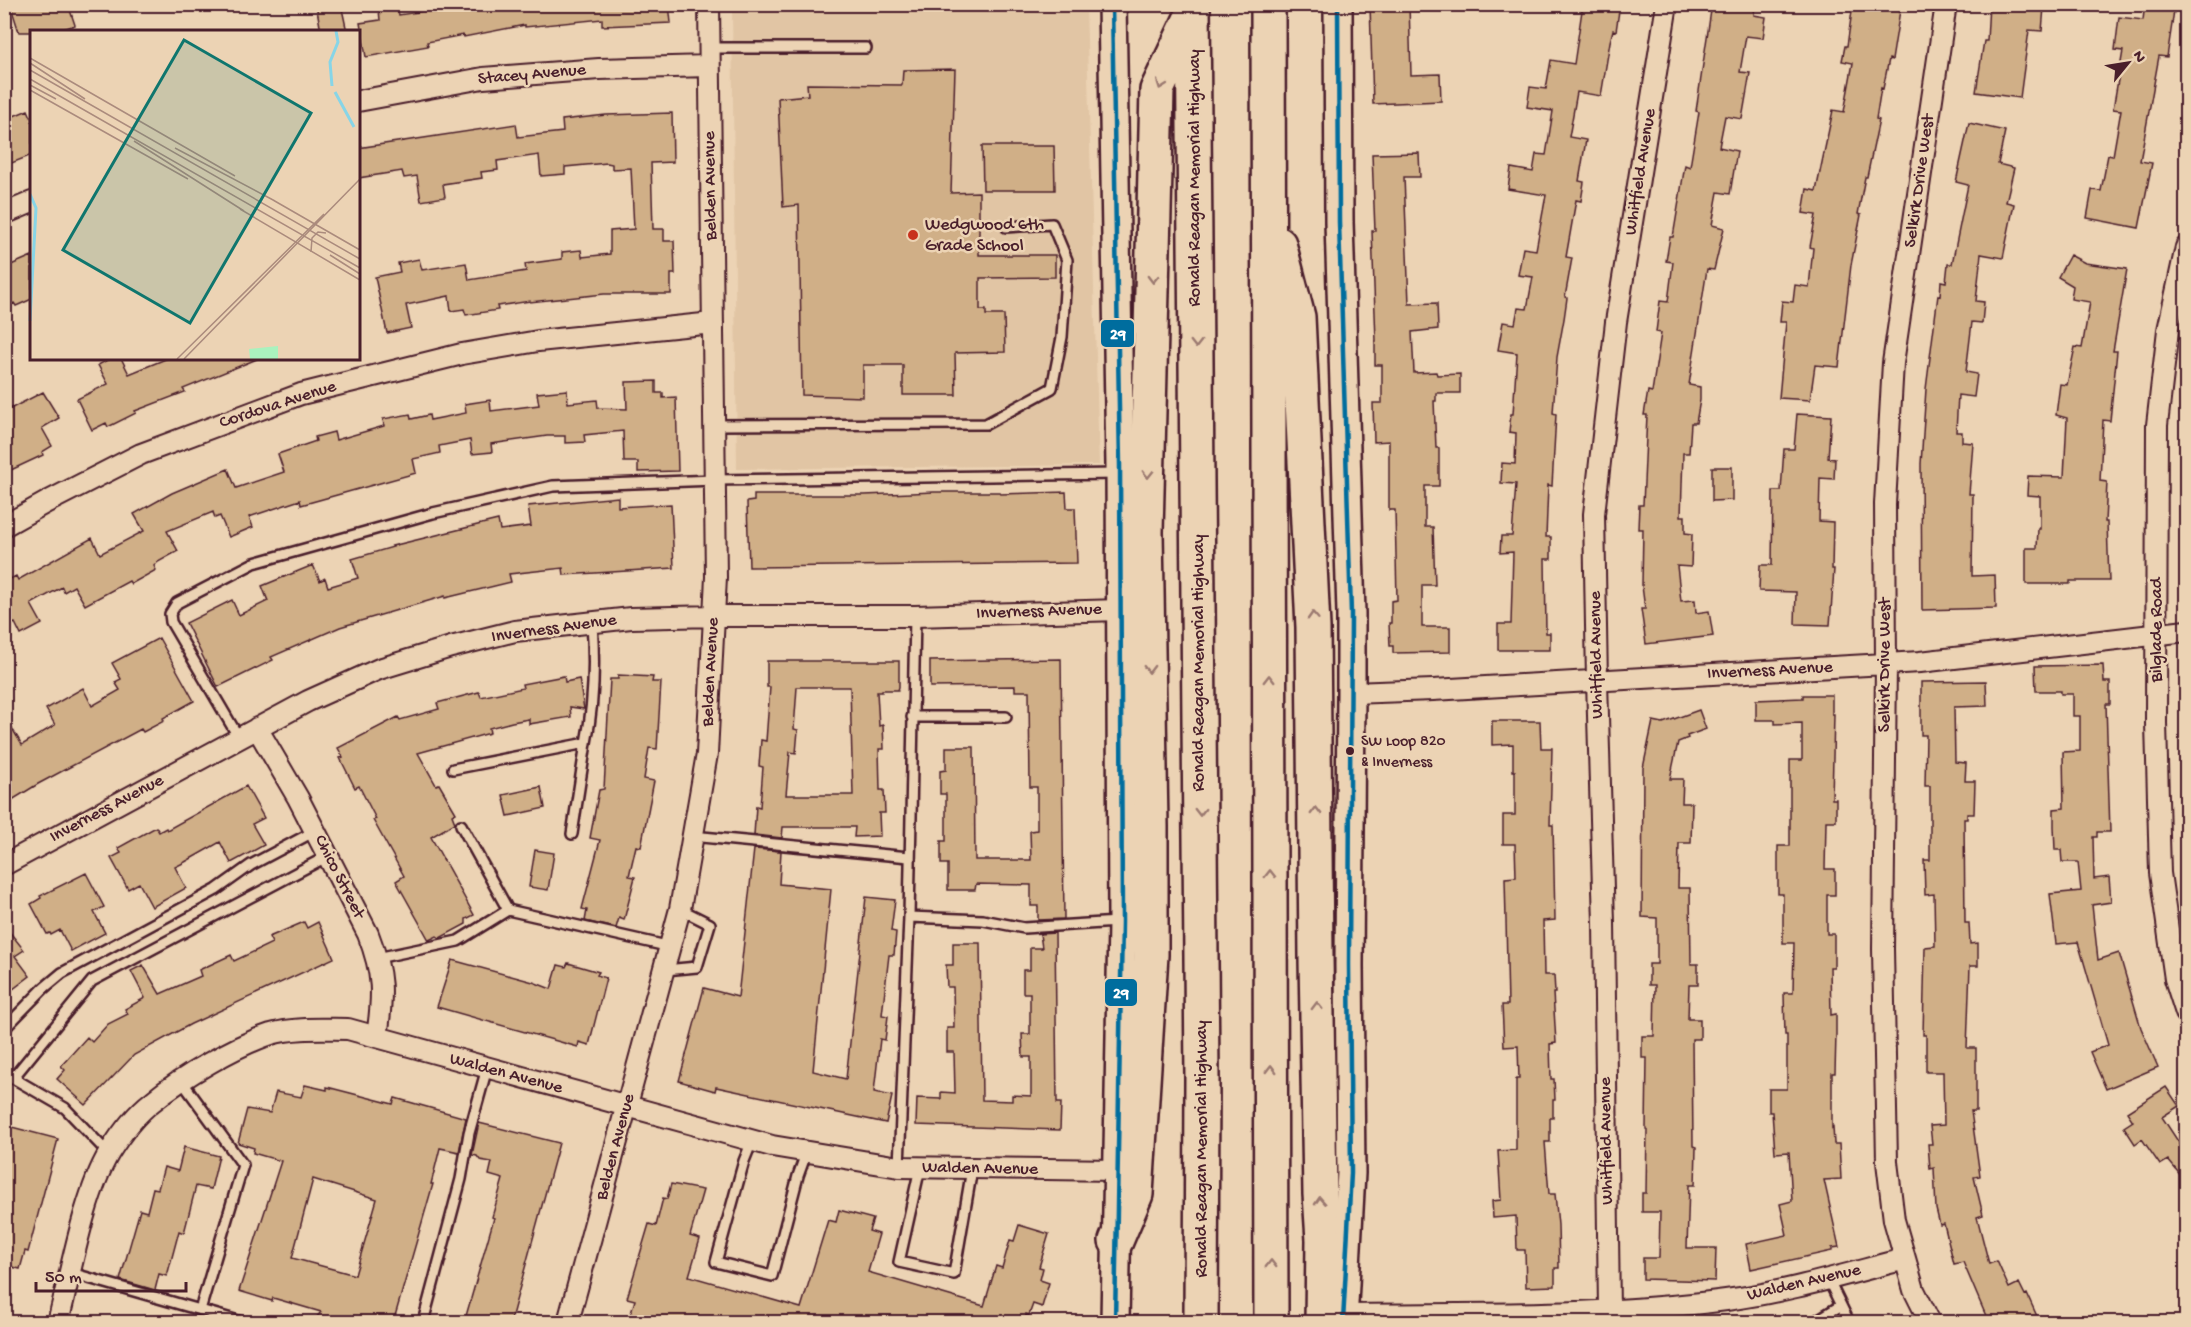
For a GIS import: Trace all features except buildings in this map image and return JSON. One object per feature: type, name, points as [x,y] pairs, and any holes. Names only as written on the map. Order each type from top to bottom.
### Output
[{"type":"highway","points":[[1268,4],[1271,1323]]},
{"type":"highway","points":[[1116,1241],[1136,1194],[1151,955],[1146,532],[1157,90],[1193,8]]},
{"type":"highway","name":"Ronald Reagan Memorial Highway","points":[[1193,8],[1202,1078],[1201,1323]]},
{"type":"highway","points":[[1267,200],[1298,317],[1313,627],[1319,1175],[1323,1239],[1336,1320]]},
{"type":"main road","points":[[1112,4],[1120,474],[1122,922],[1115,1323]]},
{"type":"main road","points":[[1336,1320],[1351,1173],[1350,590],[1339,243],[1338,4]]},
{"type":"street","name":"Belden Avenue","points":[[568,1323],[671,947],[680,909],[707,754],[714,616],[715,480],[709,4]]},
{"type":"street","name":"Whitfield Avenue","points":[[1615,1314],[1594,514],[1617,322],[1667,4]]},
{"type":"street","name":"Selkirk Drive West","points":[[1930,1323],[1914,1290],[1894,1220],[1887,1162],[1883,950],[1885,504],[1893,363],[1946,4]]},
{"type":"street","name":"Stacey Avenue","points":[[360,101],[483,78],[709,57]]},
{"type":"street","points":[[4,214],[30,203]]},
{"type":"street","name":"Bilglade Road","points":[[2187,247],[2168,330],[2157,425],[2156,723],[2160,873],[2175,979],[2187,1013]]},
{"type":"street","name":"Cordova Avenue","points":[[4,526],[141,454],[301,394],[462,354],[538,341],[713,322]]},
{"type":"street","name":"Inverness Avenue","points":[[4,865],[308,701],[379,669],[451,646],[515,631],[631,618],[915,616],[1120,610]]},
{"type":"street","name":"Inverness Avenue","points":[[1351,693],[1920,662],[2187,631]]},
{"type":"street","name":"Chico Street","points":[[257,728],[315,831],[368,934],[382,977],[382,1005],[377,1037]]},
{"type":"street","name":"Walden Avenue","points":[[58,1323],[86,1212],[109,1154],[128,1126],[151,1102],[181,1080],[229,1053],[272,1034],[311,1029],[348,1029],[752,1141],[899,1167],[1117,1170]]},
{"type":"street","name":"Walden Avenue","points":[[1336,1320],[1615,1314],[1659,1316],[1828,1279],[1905,1259]]},
{"type":"lane","points":[[709,57],[866,48]]},
{"type":"lane","points":[[715,425],[986,424],[1052,388],[1062,337],[1067,260],[1052,224],[1006,227]]},
{"type":"lane","points":[[238,738],[171,622],[170,614],[177,603],[254,563],[455,508],[553,486],[715,480],[1120,474]]},
{"type":"lane","points":[[899,1167],[909,917],[915,616]]},
{"type":"lane","points":[[572,834],[593,699],[595,656],[592,623]]},
{"type":"lane","points":[[912,717],[1006,717]]},
{"type":"lane","points":[[453,769],[586,743]]},
{"type":"lane","points":[[461,825],[508,910]]},
{"type":"lane","points":[[4,1029],[44,988],[62,974],[216,890],[251,865],[315,831]]},
{"type":"lane","points":[[692,836],[909,856]]},
{"type":"lane","points":[[109,1154],[65,1108],[13,1077],[92,981],[328,856]]},
{"type":"lane","points":[[665,970],[697,967],[710,924],[680,909]]},
{"type":"lane","points":[[377,958],[458,941],[508,910],[671,947]]},
{"type":"lane","points":[[909,917],[983,920],[1024,928],[1122,922]]},
{"type":"lane","points":[[423,1323],[461,1179],[469,1133],[487,1068]]},
{"type":"lane","points":[[181,1080],[243,1165],[200,1310]]},
{"type":"lane","points":[[752,1141],[744,1161],[716,1262],[772,1276],[807,1150]]},
{"type":"lane","points":[[920,1168],[899,1262],[954,1274],[972,1168]]},
{"type":"lane","points":[[71,1273],[242,1323]]},
{"type":"lane","points":[[1828,1279],[1849,1323]]},
{"type":"lane","points":[[1814,1323],[1840,1306]]},
{"type":"shaded area","name":"Wedgwood 6th Grade School","points":[[732,5],[1086,5],[1099,465],[737,469]]},
{"type":"transit line","name":"29","points":[[1112,4],[1120,465],[1122,922],[1115,1322]]},
{"type":"transit line","name":"29","points":[[1338,4],[1339,222],[1351,613],[1349,965],[1351,1173],[1343,1322]]},
{"type":"place","name":"Wedgwood 6th Grade School","points":[[913,235]]},
{"type":"place","name":"SW Loop 820 & Inverness","points":[[1350,751]]}]
